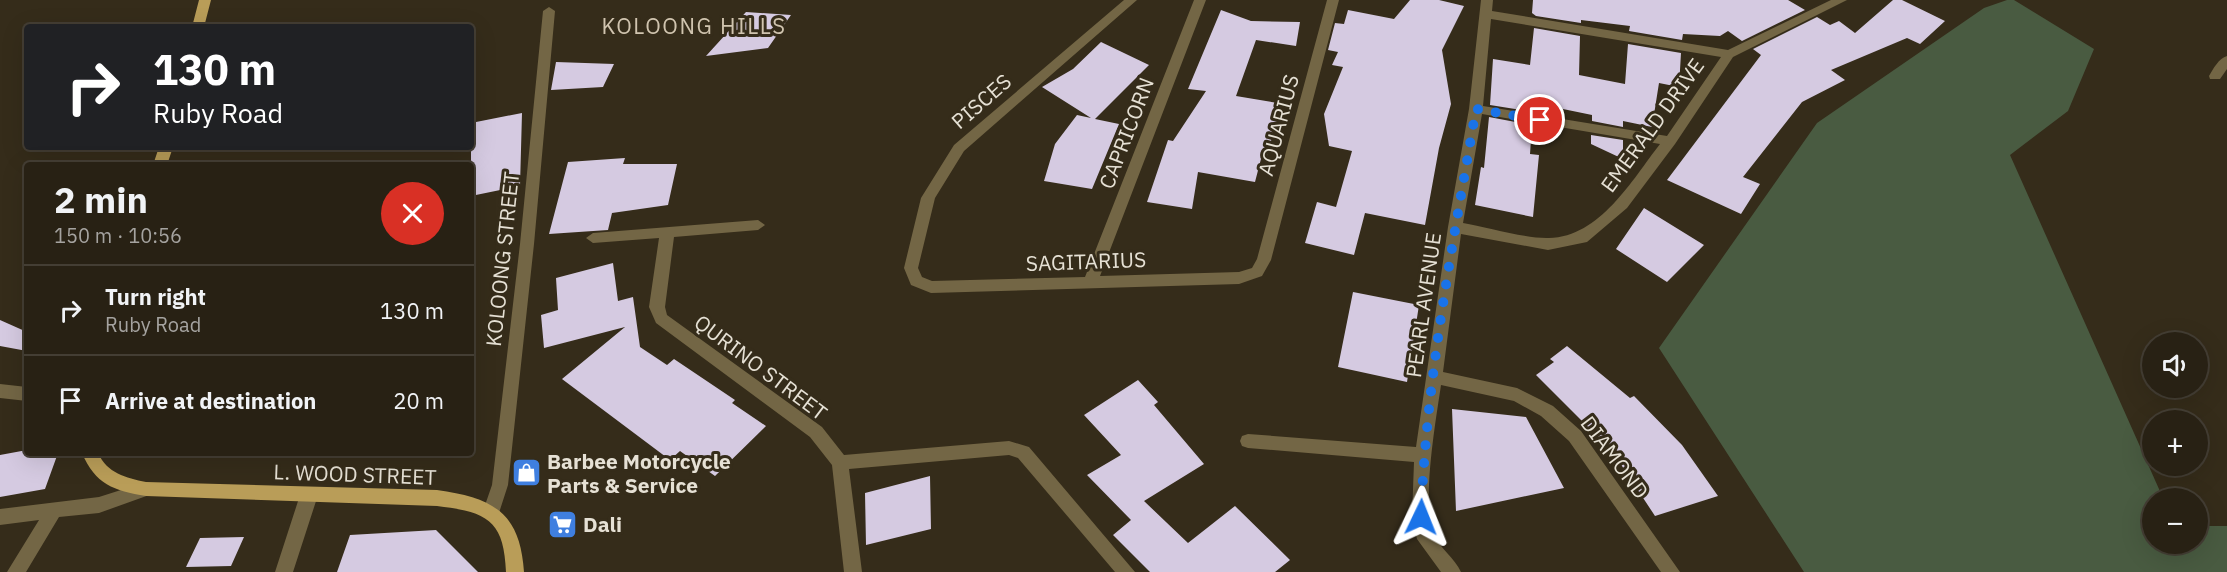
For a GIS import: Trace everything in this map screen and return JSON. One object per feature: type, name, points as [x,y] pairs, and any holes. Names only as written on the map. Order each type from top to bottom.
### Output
[{"type":"main road","points":[[199,24],[205,0]]},
{"type":"main road","name":"L. WOOD STREET","points":[[91,456],[98,470],[105,475],[122,484],[146,489],[436,498],[471,502],[492,511]]},
{"type":"main road","points":[[492,511],[499,516],[512,539],[515,572]]},
{"type":"street","name":"PISCES","points":[[911,268],[928,198],[959,148],[1131,0]]},
{"type":"street","name":"CAPRICORN","points":[[1091,281],[1200,0]]},
{"type":"street","name":"AQUARIUS","points":[[1264,260],[1333,0]]},
{"type":"street","name":"EMERALD DRIVE","points":[[1455,227],[1548,244],[1582,238],[1622,204],[1670,141],[1729,54],[1841,0]]},
{"type":"street","points":[[1486,7],[1729,54]]},
{"type":"street","name":"PEARL AVENUE","points":[[1452,572],[1426,539],[1421,517],[1424,455],[1455,227],[1476,109],[1486,7]]},
{"type":"street","name":"KOLOONG STREET","points":[[492,511],[500,485],[526,255],[549,11]]},
{"type":"street","points":[[2215,76],[2227,60]]},
{"type":"street","points":[[1476,109],[1670,141]]},
{"type":"street","points":[[592,238],[758,225]]},
{"type":"street","name":"QURINO STREET","points":[[666,233],[657,307],[661,319],[816,432],[840,463]]},
{"type":"street","name":"SAGITARIUS","points":[[911,268],[916,281],[931,287],[1239,278],[1257,272],[1264,260]]},
{"type":"street","name":"DIAMOND","points":[[1434,377],[1517,395],[1547,411],[1575,436],[1671,572]]},
{"type":"street","points":[[0,391],[24,394]]},
{"type":"street","points":[[1248,441],[1424,455]]},
{"type":"street","points":[[854,572],[840,463],[1009,448],[1023,452],[1126,572]]},
{"type":"street","points":[[0,517],[99,505],[146,489]]},
{"type":"street","points":[[284,572],[309,495]]},
{"type":"street","points":[[16,572],[54,511]]},
{"type":"green space","points":[[2007,0],[2014,0],[2094,49],[2068,111],[2010,155],[2142,451],[2142,476],[2153,476],[2159,488],[2142,488],[2142,554],[2208,554],[2208,526],[2227,526],[2227,572],[1804,572],[1659,348],[1817,123],[1984,8]]},
{"type":"building","points":[[1410,0],[1439,0],[1464,6],[1442,50],[1451,104],[1439,148],[1425,225],[1365,213],[1354,255],[1305,243],[1317,202],[1336,207],[1352,151],[1329,146],[1324,114],[1343,67],[1332,65],[1338,52],[1328,50],[1335,23],[1344,24],[1348,10],[1394,19]]},
{"type":"building","points":[[1533,0],[1788,0],[1805,10],[1742,41],[1728,31],[1720,36],[1683,34],[1682,40],[1629,31],[1630,26],[1581,20],[1581,23],[1536,16],[1532,13]]},
{"type":"building","points":[[1893,0],[1902,0],[1945,21],[1920,44],[1907,38],[1831,70],[1845,80],[1802,102],[1743,177],[1760,184],[1741,214],[1667,180],[1761,55],[1753,49],[1817,17],[1830,25],[1839,21],[1855,33]]},
{"type":"building","points":[[1221,10],[1251,21],[1300,22],[1296,46],[1256,40],[1236,96],[1284,104],[1279,127],[1275,126],[1267,156],[1262,155],[1255,182],[1198,172],[1192,209],[1147,202],[1168,140],[1173,141],[1206,91],[1188,89]]},
{"type":"building","points":[[746,12],[791,15],[768,48],[706,56]]},
{"type":"building","points":[[1534,28],[1580,36],[1579,75],[1625,84],[1628,44],[1681,53],[1679,87],[1659,83],[1652,127],[1623,121],[1623,127],[1592,121],[1592,115],[1534,103],[1533,112],[1490,105],[1493,59],[1530,65]]},
{"type":"building","points":[[1101,42],[1149,65],[1095,119],[1119,124],[1092,189],[1044,181],[1055,144],[1077,115],[1091,118],[1042,87],[1073,69]]},
{"type":"building","points":[[556,62],[614,64],[603,87],[551,90]]},
{"type":"building","points":[[522,113],[520,186],[474,195],[474,162],[471,162],[471,150],[474,150],[474,122]]},
{"type":"building","points":[[1489,117],[1532,125],[1530,154],[1539,155],[1533,217],[1475,205],[1481,167],[1484,168]]},
{"type":"building","points":[[1591,135],[1623,140],[1623,159],[1591,144]]},
{"type":"building","points":[[625,158],[623,164],[677,164],[668,205],[612,213],[608,230],[549,234],[568,162]]},
{"type":"building","points":[[1644,208],[1704,245],[1667,282],[1616,249]]},
{"type":"building","points":[[613,263],[618,301],[633,297],[640,347],[667,365],[674,359],[735,400],[732,403],[766,426],[715,476],[680,451],[670,460],[562,379],[625,327],[544,348],[541,315],[558,310],[556,278]]},
{"type":"building","points":[[1353,292],[1419,305],[1407,382],[1338,367]]},
{"type":"building","points":[[0,320],[24,331],[24,350],[0,346]]},
{"type":"building","points":[[1567,346],[1630,398],[1634,396],[1682,445],[1718,496],[1655,516],[1620,463],[1618,465],[1579,423],[1584,423],[1536,375],[1554,362],[1550,359]]},
{"type":"building","points":[[1138,380],[1158,402],[1154,405],[1204,464],[1144,501],[1188,543],[1235,506],[1290,560],[1275,572],[1150,572],[1113,535],[1131,520],[1087,475],[1121,455],[1084,415]]},
{"type":"building","points":[[1452,409],[1526,417],[1564,488],[1456,511]]},
{"type":"building","points":[[24,451],[24,456],[57,456],[45,489],[0,497],[0,455]]},
{"type":"building","points":[[930,476],[931,529],[866,545],[865,493]]},
{"type":"building","points":[[436,530],[478,572],[337,572],[350,535]]},
{"type":"building","points":[[244,537],[231,566],[186,567],[200,538]]},
{"type":"place","name":"Barbee Motorcycle Parts & Service","points":[[526,473]]},
{"type":"place","name":"Dali","points":[[562,524]]},
{"type":"district","name":"KOLOONG HILLS","points":[[694,25]]},
{"type":"route","points":[[1421,517],[1426,435],[1455,227],[1476,109],[1540,120]]}]
